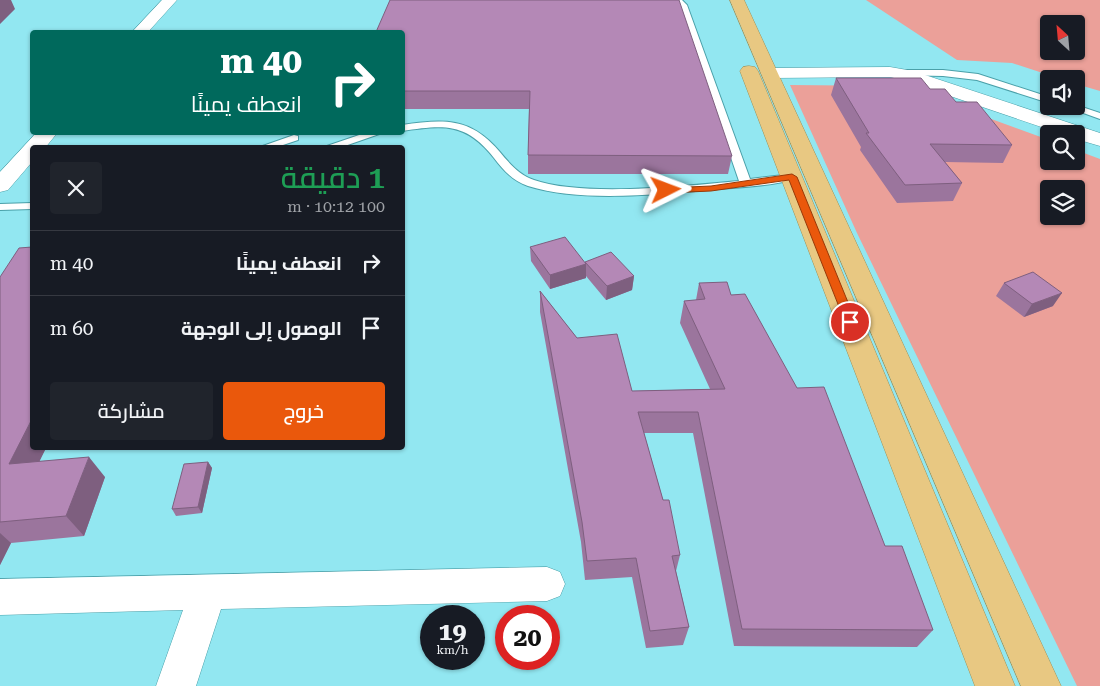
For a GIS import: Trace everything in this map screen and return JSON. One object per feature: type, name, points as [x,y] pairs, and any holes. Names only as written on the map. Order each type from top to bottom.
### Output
[{"type":"highway","points":[[720,0],[995,686]]},
{"type":"highway","points":[[737,0],[1042,686]]},
{"type":"street","points":[[142,30],[170,0]]},
{"type":"street","points":[[770,73],[890,72],[924,80],[1100,140]]},
{"type":"street","points":[[37,145],[46,135]]},
{"type":"street","points":[[0,185],[30,153]]},
{"type":"street","points":[[0,597],[547,584]]},
{"type":"street","points":[[176,686],[208,593]]},
{"type":"lane","points":[[678,0],[683,5],[746,184]]},
{"type":"lane","points":[[890,72],[943,73],[978,77],[1040,97]]},
{"type":"lane","points":[[1085,111],[1100,116]]},
{"type":"lane","points":[[405,128],[434,124],[457,125],[474,130],[486,141],[511,172],[526,181],[547,187],[586,191],[666,190],[746,184],[792,177]]},
{"type":"lane","points":[[336,145],[370,135]]},
{"type":"lane","points":[[272,145],[294,138]]},
{"type":"lane","points":[[0,207],[30,206]]},
{"type":"shaded area","points":[[866,0],[1100,0],[1100,91],[1085,87],[1085,70],[1040,70],[1040,72],[1012,63],[957,60]]},
{"type":"shaded area","points":[[790,85],[901,86],[1040,137],[1040,170],[1085,170],[1085,153],[1100,159],[1100,686],[1077,686],[857,233]]},
{"type":"building","points":[[390,0],[679,0],[732,156],[528,155],[530,91],[405,91],[405,30],[377,30]]},
{"type":"building","points":[[836,78],[921,78],[930,89],[945,89],[956,102],[977,102],[1012,145],[930,144],[962,183],[905,185],[866,133],[869,133]]},
{"type":"building","points":[[565,237],[586,264],[550,275],[530,247]]},
{"type":"building","points":[[30,247],[30,423],[9,464],[89,457],[66,516],[0,522],[0,277],[19,248]]},
{"type":"building","points":[[611,252],[634,276],[607,286],[585,262]]},
{"type":"building","points":[[1033,272],[1062,293],[1032,304],[1004,283]]},
{"type":"building","points":[[727,282],[731,295],[745,294],[797,388],[824,387],[885,546],[902,546],[933,630],[742,629],[698,412],[638,412],[663,500],[669,500],[680,555],[672,556],[689,627],[650,631],[636,558],[587,561],[582,522],[540,291],[577,338],[617,334],[632,391],[725,389],[684,301],[705,299],[699,283]]},
{"type":"building","points":[[208,462],[198,507],[172,509],[184,464]]},
{"type":"route","points":[[666,190],[711,188],[792,177],[850,322]]}]
